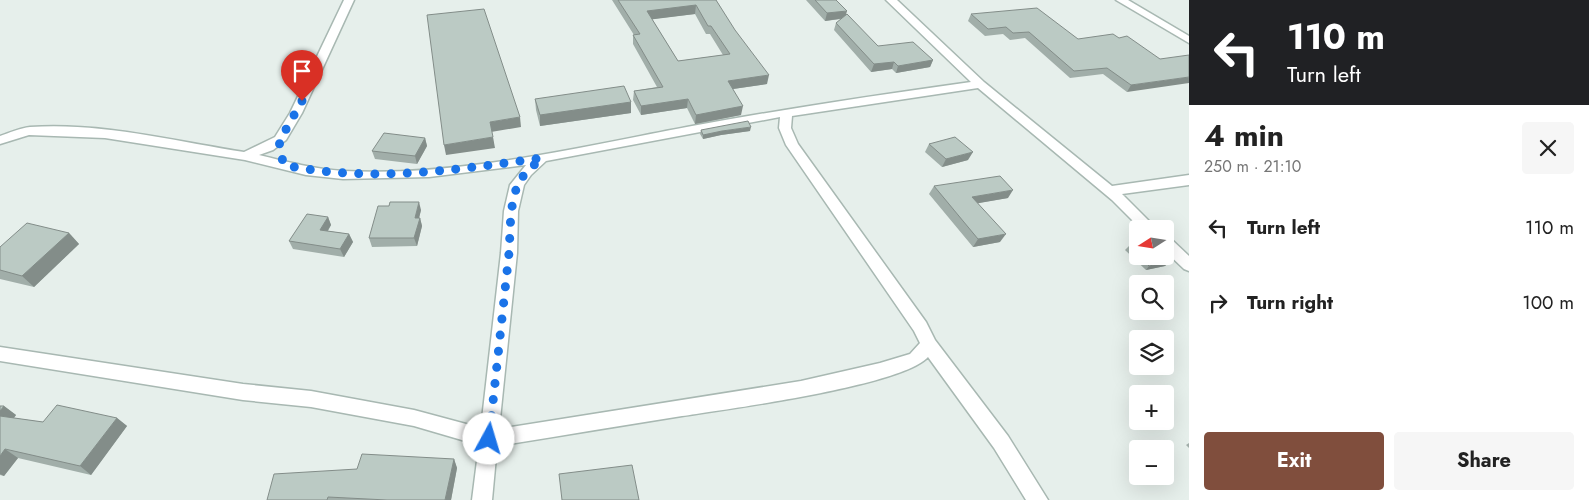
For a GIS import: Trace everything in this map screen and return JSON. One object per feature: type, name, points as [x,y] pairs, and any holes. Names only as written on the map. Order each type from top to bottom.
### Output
[{"type":"street","points":[[284,165],[279,148],[280,140],[296,113],[349,0]]},
{"type":"street","points":[[891,0],[980,84],[1109,191],[1140,220]]},
{"type":"street","points":[[1121,0],[1189,40]]},
{"type":"street","points":[[0,131],[106,134],[245,156],[316,172],[348,175],[426,174],[542,158],[789,112],[980,84]]},
{"type":"street","points":[[789,112],[784,118],[784,126],[792,144],[920,327],[929,345],[1001,442],[1038,500]]},
{"type":"street","points":[[0,140],[28,131]]},
{"type":"street","points":[[245,156],[280,140]]},
{"type":"street","points":[[482,500],[509,253],[511,211],[517,185],[526,172],[542,158]]},
{"type":"street","points":[[1109,191],[1189,180]]},
{"type":"street","points":[[1174,251],[1189,265]]},
{"type":"street","points":[[0,354],[242,392],[311,398],[414,418],[489,439],[800,389],[916,359],[929,345]]},
{"type":"street","points":[[916,359],[948,372]]},
{"type":"building","points":[[618,0],[716,0],[735,30],[769,75],[728,81],[743,106],[696,115],[688,99],[641,106],[634,91],[663,87],[633,35],[640,34]],"holes":[[[696,5],[708,26],[711,26],[730,54],[678,61],[647,11]]]},
{"type":"building","points":[[815,0],[836,0],[847,11],[827,13]]},
{"type":"building","points":[[1037,8],[1078,39],[1113,34],[1119,38],[1127,36],[1160,59],[1189,55],[1189,77],[1131,85],[1107,68],[1074,71],[1029,32],[1013,33],[1006,27],[988,29],[971,14]]},
{"type":"building","points":[[484,9],[520,117],[490,122],[493,137],[444,145],[427,15]]},
{"type":"building","points":[[847,14],[878,46],[913,42],[933,60],[898,66],[894,62],[874,64],[836,23]]},
{"type":"building","points":[[624,86],[631,102],[540,115],[535,99]]},
{"type":"building","points":[[748,121],[751,127],[703,135],[701,130]]},
{"type":"building","points":[[384,133],[425,138],[415,156],[372,151]]},
{"type":"building","points":[[955,137],[973,152],[946,159],[929,144]]},
{"type":"building","points":[[1000,176],[1013,190],[972,197],[1006,234],[978,239],[934,186]]},
{"type":"building","points":[[390,202],[419,202],[415,218],[420,218],[414,238],[369,238],[378,206],[389,206]]},
{"type":"building","points":[[307,214],[328,217],[320,230],[349,234],[340,249],[289,241]]},
{"type":"building","points":[[27,223],[69,233],[22,276],[0,270],[0,247]]},
{"type":"building","points":[[57,405],[117,418],[80,466],[5,449],[0,456],[0,416],[43,422]]},
{"type":"building","points":[[362,454],[454,459],[445,500],[328,497],[327,500],[267,500],[274,474],[357,469]]},
{"type":"building","points":[[632,465],[639,500],[562,500],[559,474]]},
{"type":"route","points":[[302,101],[280,140],[279,148],[284,165],[316,172],[348,175],[426,174],[542,158],[526,172],[517,185],[511,211],[509,253],[489,439]]}]
